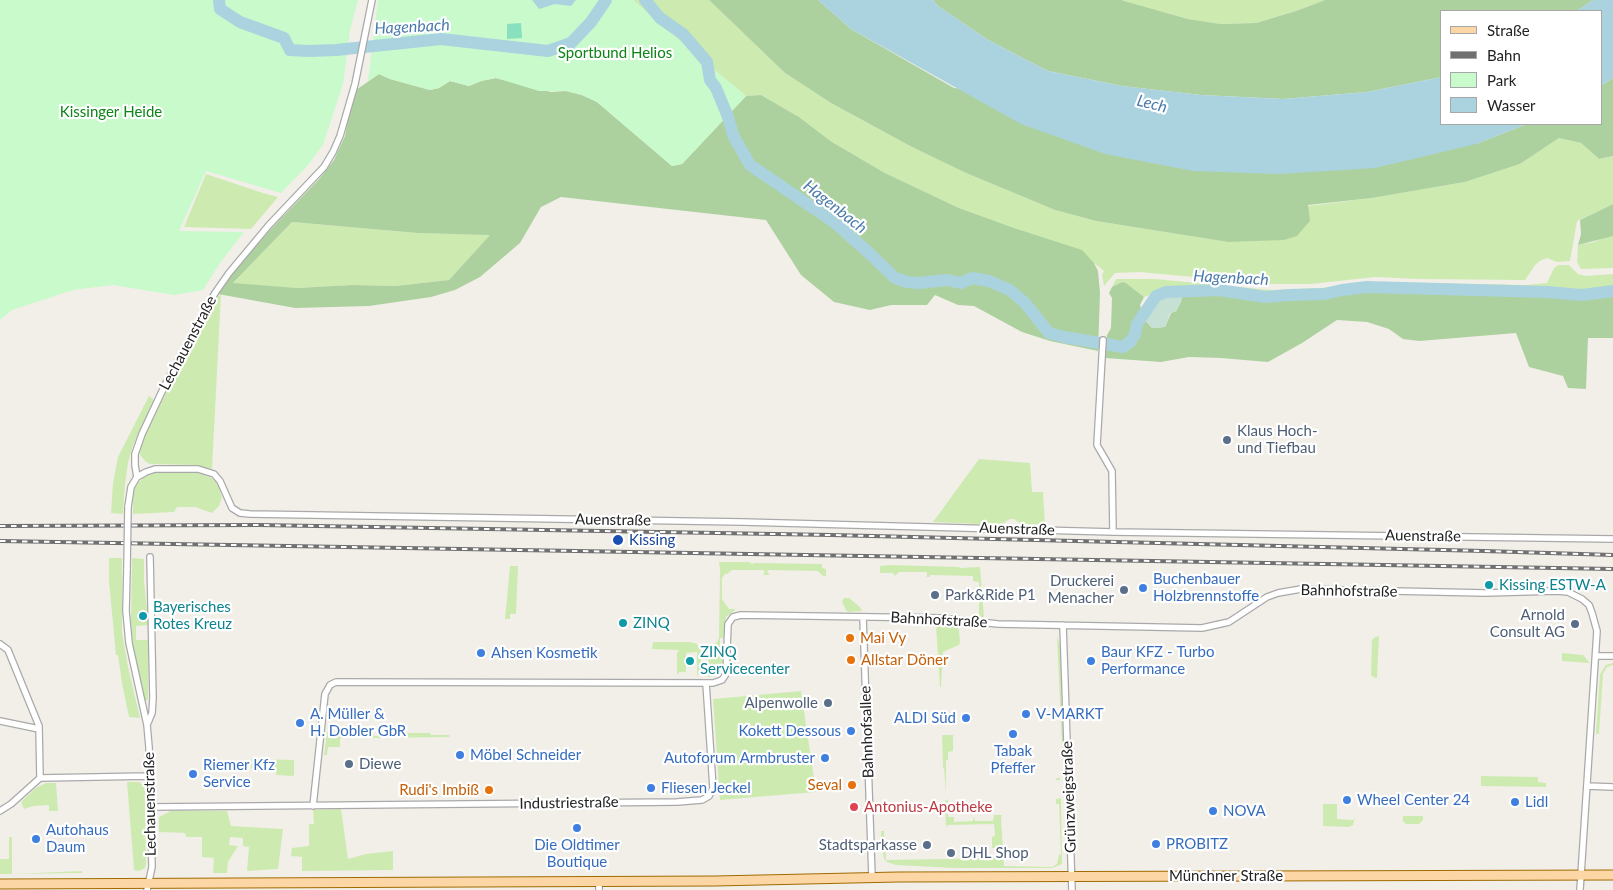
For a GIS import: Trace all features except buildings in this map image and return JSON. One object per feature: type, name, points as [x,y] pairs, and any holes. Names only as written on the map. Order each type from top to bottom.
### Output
[{"type":"main road","name":"Münchner Straße","points":[[0,884],[148,886],[599,886],[872,878],[1613,875]]},
{"type":"street","name":"Lechauenstraße","points":[[148,886],[152,867],[147,725],[128,642],[127,619],[128,507],[131,487],[137,477],[135,454],[142,434],[168,379],[215,293],[229,272],[269,225],[324,167],[333,152],[347,114],[362,53],[372,0]]},
{"type":"street","points":[[1103,340],[1097,446],[1112,471],[1113,532]]},
{"type":"street","name":"Auenstraße","points":[[137,477],[155,469],[206,471],[214,474],[220,481],[232,508],[240,513],[250,514],[743,522],[1113,532],[1613,539]]},
{"type":"street","name":"Lechauenstraße","points":[[147,725],[152,714],[153,698],[150,557]]},
{"type":"street","name":"Bahnhofstraße","points":[[705,683],[718,682],[725,677],[728,624],[733,617],[741,615],[941,618],[998,624],[1202,628],[1238,618],[1267,597],[1301,589],[1485,593],[1557,591],[1574,595],[1589,605],[1595,620],[1596,656],[1580,890]]},
{"type":"street","name":"Bahnhofsallee","points":[[863,616],[872,878]]},
{"type":"street","name":"Grünzweigstraße","points":[[1063,626],[1072,890]]},
{"type":"street","points":[[0,644],[8,650],[39,729],[40,778]]},
{"type":"street","points":[[1596,656],[1613,656]]},
{"type":"street","points":[[313,806],[325,694],[330,685],[336,682],[705,683]]},
{"type":"street","name":"Industriestraße","points":[[151,807],[677,802],[702,800],[709,796],[712,788],[705,683]]},
{"type":"street","points":[[0,721],[39,729]]},
{"type":"street","points":[[0,811],[8,807],[40,778],[150,776]]},
{"type":"street","points":[[1587,786],[1613,787]]},
{"type":"green space","name":"Kissinger Heide","points":[[0,0],[358,0],[350,30],[343,84],[323,145],[308,165],[281,193],[206,171],[179,231],[244,232],[220,263],[203,290],[174,295],[113,285],[73,290],[12,310],[0,320]]},
{"type":"green space","name":"Sportbund Helios","points":[[378,0],[633,0],[746,96],[682,164],[672,166],[597,102],[582,95],[566,91],[539,91],[496,78],[469,86],[450,81],[439,88],[430,90],[379,74],[368,81]]},
{"type":"green space","points":[[633,0],[709,0],[785,73],[831,103],[912,147],[966,173],[1055,210],[1096,221],[1228,242],[1308,206],[1372,198],[1465,182],[1520,164],[1559,138],[1581,143],[1599,159],[1613,156],[1613,204],[1577,221],[1570,261],[1557,262],[1547,258],[1535,265],[1525,280],[1375,277],[1311,284],[1269,284],[1140,272],[1115,273],[1104,286],[1102,275],[1104,271],[1094,263],[1017,229],[959,208],[885,173],[832,142],[799,117],[761,95],[746,96]]},
{"type":"green space","points":[[709,0],[818,0],[851,29],[954,88],[1476,144],[1524,125],[1603,125],[1603,84],[1613,78],[1613,156],[1599,159],[1581,143],[1559,138],[1520,164],[1465,182],[1372,198],[1308,205],[1310,221],[1297,236],[1284,240],[1228,242],[1096,221],[1055,210],[966,173],[912,147],[831,103],[785,73]]},
{"type":"green space","points":[[933,0],[1121,0],[1188,19],[1220,24],[1256,23],[1325,0],[1593,0],[1578,10],[1440,10],[1440,77],[1367,92],[1283,99],[1201,95],[1122,86],[1048,71],[988,40],[938,6]]},
{"type":"green space","points":[[1121,0],[1325,0],[1256,23],[1219,24],[1188,19]]},
{"type":"green space","points":[[521,23],[522,38],[507,39],[507,24]]},
{"type":"green space","points":[[379,74],[430,90],[439,88],[450,81],[469,86],[496,78],[551,92],[566,91],[582,95],[597,102],[672,166],[682,164],[746,96],[761,95],[799,117],[832,142],[885,173],[959,208],[1082,250],[1094,263],[1098,271],[1100,293],[1098,351],[1050,341],[1022,332],[974,306],[958,305],[935,295],[927,305],[891,305],[870,310],[834,302],[801,275],[766,220],[561,197],[541,207],[520,243],[480,277],[455,290],[431,297],[369,306],[295,308],[218,294],[231,275],[271,229],[320,178],[334,160],[345,136],[353,92]],"holes":[[[292,222],[417,233],[490,235],[449,280],[395,286],[352,285],[297,288],[233,283]]]},
{"type":"green space","points":[[206,174],[278,197],[251,229],[184,227]]},
{"type":"green space","points":[[1613,204],[1613,236],[1578,245],[1581,234],[1580,220]]},
{"type":"green space","points":[[292,222],[417,233],[491,234],[449,280],[395,286],[352,285],[297,288],[232,284]]},
{"type":"green space","points":[[1611,235],[1613,236],[1613,268],[1581,269],[1577,262],[1578,245],[1594,242]]},
{"type":"green space","points":[[1558,265],[1569,265],[1578,274],[1586,276],[1613,274],[1613,288],[1582,293],[1551,288],[1550,291],[1527,291],[1368,285],[1323,293],[1265,295],[1220,289],[1172,290],[1144,297],[1126,283],[1122,282],[1112,287],[1116,279],[1155,279],[1271,290],[1321,288],[1383,282],[1527,285],[1547,283],[1554,268]]},
{"type":"green space","points":[[1122,282],[1144,297],[1140,305],[1145,320],[1152,328],[1165,327],[1171,313],[1176,311],[1181,302],[1182,295],[1205,292],[1265,299],[1289,296],[1324,296],[1342,291],[1367,290],[1549,294],[1595,298],[1613,295],[1613,338],[1588,338],[1586,389],[1568,388],[1563,376],[1529,367],[1516,333],[1419,341],[1403,339],[1389,329],[1367,322],[1337,320],[1268,362],[1189,357],[1161,362],[1105,358],[1107,335],[1111,328],[1112,298],[1109,293],[1112,287]]},
{"type":"green space","points":[[221,294],[212,469],[193,465],[150,464],[140,455],[144,438],[187,350],[215,299]]},
{"type":"green space","points":[[1174,294],[1182,295],[1181,302],[1176,311],[1170,313],[1165,327],[1152,328],[1145,320],[1153,304],[1157,298]]},
{"type":"green space","points":[[149,396],[153,399],[153,402],[133,445],[128,463],[123,514],[111,513],[113,483],[118,457]]},
{"type":"green space","points":[[979,459],[1030,463],[1032,492],[1043,492],[1045,525],[1021,524],[1014,519],[1010,519],[1000,525],[933,522]]},
{"type":"green space","points":[[155,473],[198,473],[215,480],[222,498],[219,506],[212,513],[195,507],[177,507],[174,512],[133,514],[135,486],[144,477]]},
{"type":"green space","points":[[109,558],[122,558],[122,632],[140,718],[129,717],[118,655],[116,655],[109,581]]},
{"type":"green space","points":[[132,558],[144,559],[144,582],[149,625],[136,626],[136,640],[148,640],[148,700],[145,701],[134,653],[131,622]]},
{"type":"green space","points":[[719,562],[822,564],[822,568],[826,569],[826,576],[823,576],[818,571],[768,570],[767,572],[770,575],[763,575],[765,572],[763,570],[732,570],[725,574],[722,578],[722,599],[729,609],[736,609],[726,617],[723,638],[720,638],[720,647],[723,648],[722,670],[715,676],[708,677],[709,648],[719,638]]},
{"type":"green space","points":[[510,566],[518,566],[516,614],[510,614],[510,619],[505,619]]},
{"type":"green space","points":[[880,566],[980,567],[984,618],[973,616],[974,614],[979,614],[979,582],[973,581],[973,576],[930,575],[930,577],[927,577],[927,572],[899,572],[895,576],[893,573],[880,573]]},
{"type":"green space","points":[[844,598],[849,598],[862,611],[848,612],[842,602]]},
{"type":"green space","points":[[936,625],[957,627],[960,641],[959,645],[943,652],[941,687],[940,687]]},
{"type":"green space","points":[[1057,636],[1060,646],[1063,768]]},
{"type":"green space","points":[[1379,636],[1377,678],[1375,678],[1371,675],[1372,640]]},
{"type":"green space","points":[[653,642],[690,642],[697,644],[701,650],[701,672],[697,676],[697,652],[686,653],[686,672],[679,672],[677,674],[677,653],[679,650],[652,649]]},
{"type":"green space","points":[[1562,653],[1583,655],[1590,663],[1562,661]]},
{"type":"green space","points":[[1613,663],[1613,665],[1607,667],[1603,674],[1599,734],[1597,734],[1600,674],[1606,665]]},
{"type":"green space","points":[[801,691],[816,792],[720,800],[713,699]]},
{"type":"green space","points":[[327,732],[345,732],[345,738],[340,738],[340,747],[328,747],[327,755],[324,755]]},
{"type":"green space","points":[[368,733],[373,733],[374,736],[396,735],[396,733],[430,733],[431,735],[449,735],[449,737],[368,738]]},
{"type":"green space","points":[[942,735],[953,735],[953,751],[948,752],[948,760],[946,760],[946,792],[943,768]]},
{"type":"green space","points":[[251,759],[294,760],[294,776],[276,775],[276,770],[255,771],[251,768]]},
{"type":"green space","points":[[1481,776],[1538,777],[1538,782],[1546,783],[1546,787],[1481,786]]},
{"type":"green space","points":[[127,782],[139,782],[145,790],[146,864],[145,868],[139,871],[134,870]]},
{"type":"green space","points":[[46,783],[56,783],[58,811],[49,811],[49,805],[33,806],[24,809],[21,802],[36,788]]},
{"type":"green space","points":[[1061,798],[1062,863],[1052,868],[954,868],[896,865],[887,862],[884,859],[881,831],[884,831],[886,860],[997,858],[997,848],[992,848],[992,837],[995,836],[994,824],[948,825],[946,827],[945,801],[948,799],[948,817],[954,817],[954,822],[973,821],[974,816],[975,821],[993,821],[994,815],[1002,815],[1004,866],[1052,867],[1057,864],[1061,854],[1059,804],[1056,804],[1056,799]]},
{"type":"green space","points":[[1323,804],[1337,804],[1337,819],[1353,820],[1355,817],[1353,825],[1349,827],[1323,826]]},
{"type":"green space","points":[[341,809],[348,859],[366,854],[393,851],[393,870],[302,871],[302,857],[291,856],[292,848],[309,846],[309,824],[314,824],[313,810]]},
{"type":"green space","points":[[171,811],[227,811],[231,826],[283,829],[278,869],[247,871],[249,847],[243,846],[243,838],[230,837],[229,845],[238,846],[228,862],[227,873],[213,873],[214,858],[202,857],[202,837],[186,837],[185,833],[159,832],[159,817]]},
{"type":"green space","points":[[1403,816],[1423,816],[1423,820],[1419,824],[1406,824],[1403,821]]},
{"type":"green space","points":[[9,837],[12,837],[12,874],[0,874],[0,859],[9,859]]},
{"type":"green space","points":[[82,871],[82,873],[17,874]]},
{"type":"water","points":[[532,0],[576,0],[571,6],[555,4],[539,9]]},
{"type":"water","name":"Lech","points":[[818,0],[933,0],[938,6],[988,40],[1048,71],[1122,86],[1201,95],[1283,99],[1367,92],[1440,77],[1440,125],[1524,125],[1476,144],[1375,168],[1278,174],[1193,171],[1105,154],[1021,124],[851,29]]},
{"type":"water","points":[[1593,0],[1613,0],[1613,78],[1603,84],[1603,10],[1578,10]]},
{"type":"waterway","name":"Hagenbach","points":[[219,0],[220,9],[240,22],[284,38],[290,50],[308,51],[336,50],[441,39],[548,51],[571,43],[591,22],[606,0]]},
{"type":"waterway","name":"Hagenbach","points":[[645,0],[660,18],[683,34],[707,62],[710,80],[716,88],[733,135],[750,165],[834,222],[895,278],[919,283],[947,280],[961,283],[972,278],[989,281],[1010,290],[1025,303],[1049,333],[1123,347],[1130,342],[1135,334],[1137,324],[1156,296],[1166,292],[1219,290],[1265,297],[1324,294],[1367,287],[1547,292],[1582,295],[1613,291]]},
{"type":"railway","points":[[0,526],[259,525],[831,535],[1613,555]]},
{"type":"railway","points":[[0,541],[1613,569]]},
{"type":"place","name":"Klaus Hoch- und Tiefbau","points":[[1227,440]]},
{"type":"place","name":"Kissing","points":[[618,540]]},
{"type":"place","name":"Kissing ESTW-A","points":[[1489,585]]},
{"type":"place","name":"Buchenbauer Holzbrennstoffe","points":[[1143,588]]},
{"type":"place","name":"Druckerei Menacher","points":[[1124,590]]},
{"type":"place","name":"Park&Ride P1","points":[[935,595]]},
{"type":"place","name":"Bayerisches Rotes Kreuz","points":[[143,616]]},
{"type":"place","name":"ZINQ","points":[[623,623]]},
{"type":"place","name":"Arnold Consult AG","points":[[1575,624]]},
{"type":"place","name":"Mai Vy","points":[[850,638]]},
{"type":"place","name":"Ahsen Kosmetik","points":[[481,653]]},
{"type":"place","name":"Allstar Döner","points":[[851,660]]},
{"type":"place","name":"ZINQ Servicecenter","points":[[690,661]]},
{"type":"place","name":"Baur KFZ - Turbo Performance","points":[[1091,661]]},
{"type":"place","name":"Alpenwolle","points":[[828,703]]},
{"type":"place","name":"V-MARKT","points":[[1026,714]]},
{"type":"place","name":"ALDI Süd","points":[[966,718]]},
{"type":"place","name":"A. Müller & H. Dobler GbR","points":[[300,723]]},
{"type":"place","name":"Kokett Dessous","points":[[851,731]]},
{"type":"place","name":"Tabak Pfeffer","points":[[1013,734]]},
{"type":"place","name":"Möbel Schneider","points":[[460,755]]},
{"type":"place","name":"Autoforum Armbruster","points":[[825,758]]},
{"type":"place","name":"Diewe","points":[[349,764]]},
{"type":"place","name":"Riemer Kfz Service","points":[[193,774]]},
{"type":"place","name":"Seval","points":[[852,785]]},
{"type":"place","name":"Fliesen Jeckel","points":[[651,788]]},
{"type":"place","name":"Rudi's Imbiß","points":[[489,790]]},
{"type":"place","name":"Wheel Center 24","points":[[1347,800]]},
{"type":"place","name":"Lidl","points":[[1515,802]]},
{"type":"place","name":"Antonius-Apotheke","points":[[854,807]]},
{"type":"place","name":"NOVA","points":[[1213,811]]},
{"type":"place","name":"Die Oldtimer Boutique","points":[[577,828]]},
{"type":"place","name":"Autohaus Daum","points":[[36,839]]},
{"type":"place","name":"PROBITZ","points":[[1156,844]]},
{"type":"place","name":"Stadtsparkasse","points":[[927,845]]},
{"type":"place","name":"DHL Shop","points":[[951,853]]}]
